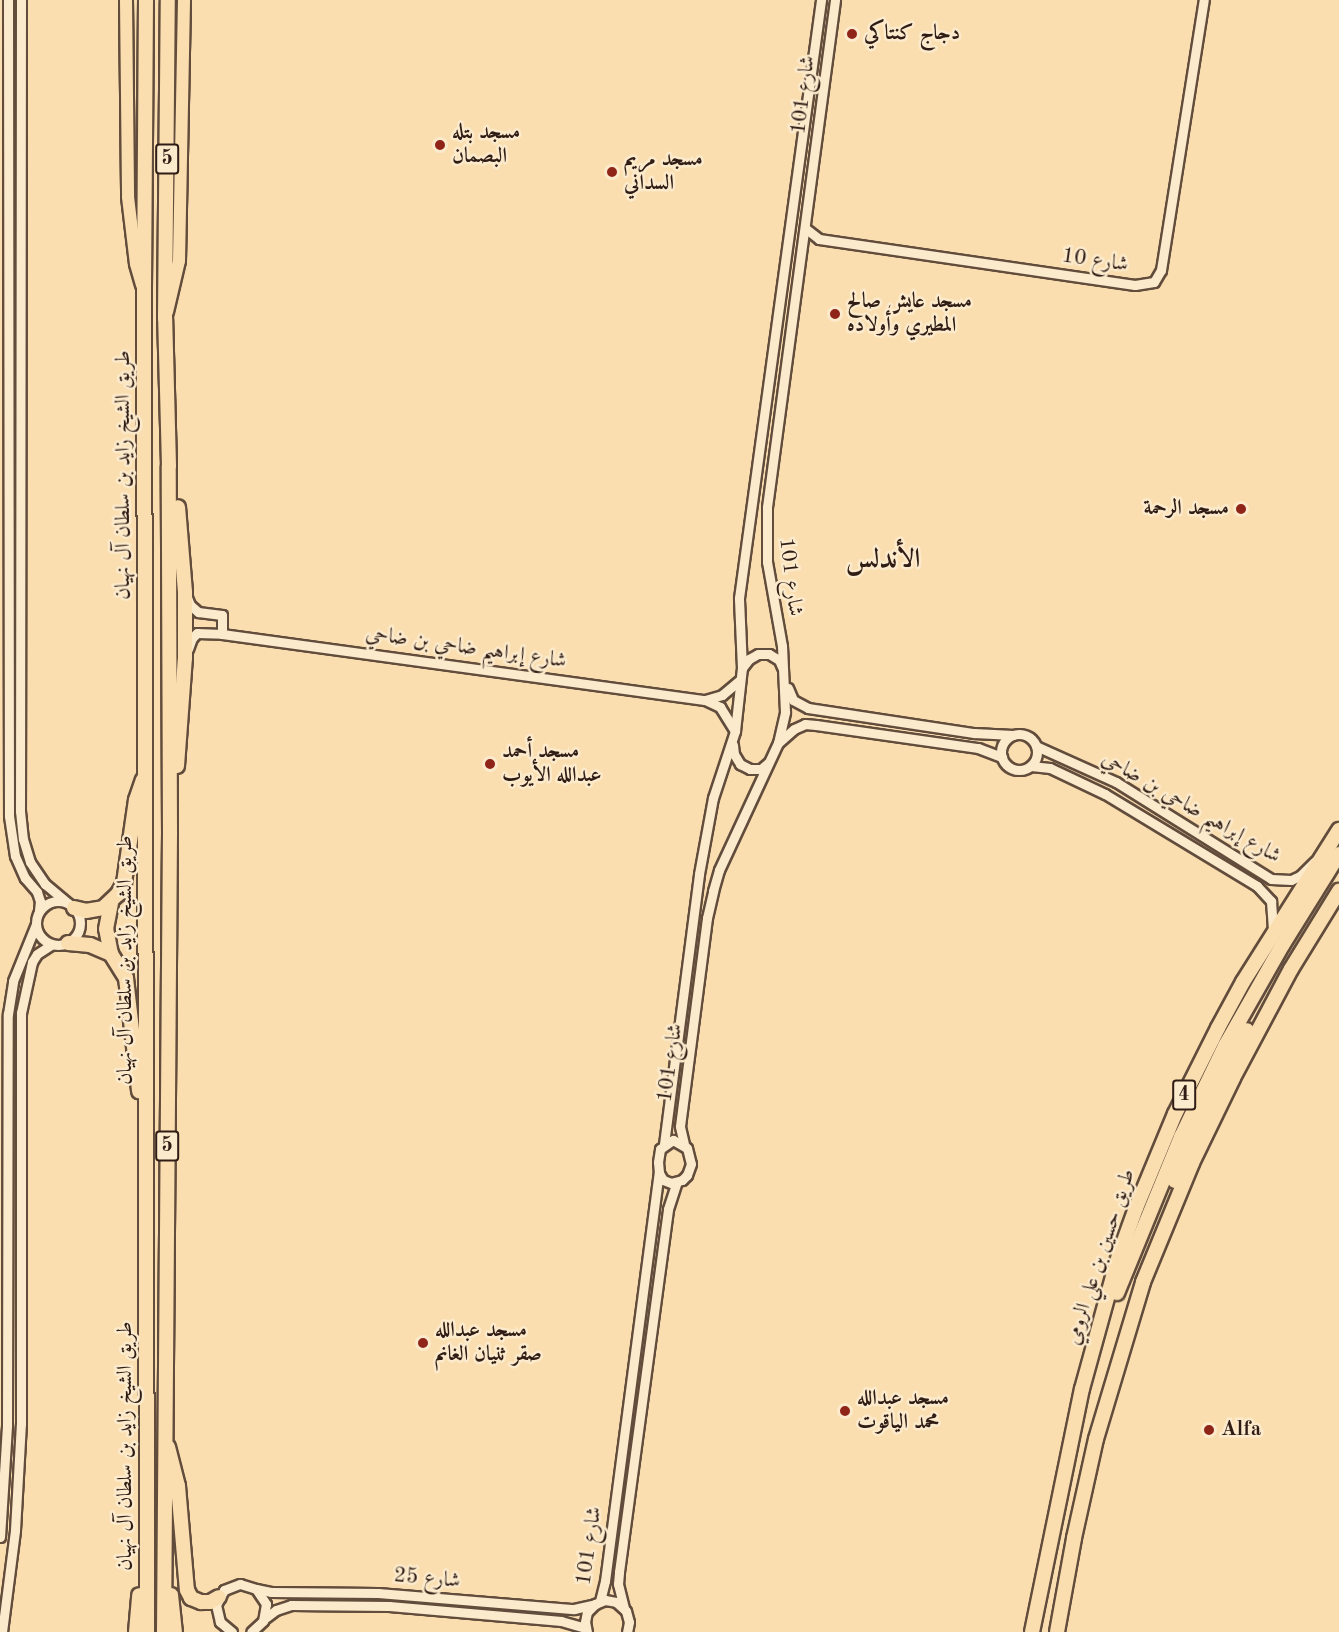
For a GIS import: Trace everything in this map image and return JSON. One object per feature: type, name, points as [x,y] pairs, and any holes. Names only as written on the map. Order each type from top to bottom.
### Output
[{"type":"highway","name":"طريق الشيخ زايد بن سلطان آل نهيان","points":[[146,0],[144,289],[147,766],[147,1632]]},
{"type":"highway","name":"طريق الشيخ زايد بن سلطان آل نهيان","points":[[164,1632],[170,834],[169,466],[165,318],[168,0]]},
{"type":"highway","points":[[169,466],[178,508],[185,592],[186,658],[170,834]]},
{"type":"highway","points":[[146,1151],[126,978],[111,954],[106,929],[111,903],[124,883],[136,800],[147,766]]},
{"type":"highway","name":"طريق حسين بن علي الرومي","points":[[1032,1632],[1062,1476],[1091,1356],[1119,1255],[1171,1124],[1218,1028],[1272,934],[1339,830]]},
{"type":"highway","points":[[1091,1356],[1159,1188],[1203,1089],[1250,999],[1339,855]]},
{"type":"highway","points":[[1143,1282],[1154,1232],[1226,1070],[1286,961],[1339,880]]},
{"type":"highway","name":"4","points":[[1057,1632],[1074,1538],[1096,1439],[1143,1282],[1192,1164],[1233,1078],[1286,979],[1339,891]]},
{"type":"highway","points":[[71,905],[96,910],[111,903]]},
{"type":"highway","points":[[68,943],[90,945],[111,954]]},
{"type":"highway","points":[[164,1435],[177,1478],[187,1590],[191,1598],[201,1602],[210,1602],[219,1597]]},
{"type":"highway","points":[[136,1632],[146,1533]]},
{"type":"highway","points":[[164,1533],[175,1632]]},
{"type":"main road","name":"طريق الشيخ زايد بن سلطان آل نهيان","points":[[126,0],[128,196],[136,264],[144,289]]},
{"type":"main road","name":"طريق الشيخ زايد بن سلطان آل نهيان","points":[[165,318],[179,261],[184,0]]},
{"type":"street","points":[[1,1533],[5,1482],[4,1344],[8,1303],[10,997],[18,964],[36,924],[39,911],[37,892],[25,878],[15,856],[10,836],[8,0]]},
{"type":"street","points":[[2,1632],[15,1530],[21,1424],[23,999],[32,962],[37,954],[51,945],[68,943],[79,931],[80,923],[71,905],[45,884],[30,861],[23,839],[20,811],[21,0]]},
{"type":"street","name":"شارع 101","points":[[663,1144],[689,948],[713,798],[735,731],[742,668],[739,598],[821,0]]},
{"type":"street","name":"شارع 101","points":[[684,1144],[680,1126],[707,918],[719,870],[778,743],[785,712],[785,683],[767,562],[766,537],[770,483],[835,0]]},
{"type":"street","name":"شارع 10","points":[[805,228],[819,239],[1135,285],[1154,282],[1161,270],[1204,0]]},
{"type":"street","points":[[819,11],[824,17],[833,14]]},
{"type":"street","points":[[0,75],[7,62]]},
{"type":"street","points":[[0,105],[8,121]]},
{"type":"street","points":[[802,248],[819,239]]},
{"type":"street","points":[[759,442],[767,448],[776,444]]},
{"type":"street","points":[[754,478],[765,477],[770,483]]},
{"type":"street","points":[[9,488],[21,488]]},
{"type":"street","points":[[9,507],[16,505],[21,509]]},
{"type":"street","points":[[185,592],[190,605],[198,612],[222,615],[222,634]]},
{"type":"street","name":"شارع إبراهيم ضاحي بن ضاحي","points":[[186,658],[194,635],[204,632],[705,700]]},
{"type":"street","points":[[742,668],[748,659],[758,654],[769,654],[779,660],[783,668]]},
{"type":"street","points":[[705,700],[722,695],[740,680]]},
{"type":"street","points":[[778,743],[794,729],[805,724],[816,724],[978,748],[1002,757],[1014,768],[1031,766],[1037,759],[1036,746],[1027,736],[974,733],[808,708],[793,700],[785,683]]},
{"type":"street","points":[[705,700],[720,707],[735,731]]},
{"type":"street","points":[[1002,757],[1002,742],[1014,735]]},
{"type":"street","points":[[733,742],[734,754],[740,764],[750,769],[761,769],[770,762]]},
{"type":"street","name":"شارع إبراهيم ضاحي بن ضاحي","points":[[1036,746],[1116,782],[1271,879],[1291,880],[1300,876],[1322,854]]},
{"type":"street","name":"شارع إبراهيم ضاحي بن ضاحي","points":[[1031,766],[1050,768],[1105,794],[1257,886],[1271,901],[1274,924],[1272,934]]},
{"type":"street","points":[[1234,871],[1238,869],[1242,861]]},
{"type":"street","points":[[39,911],[52,901],[71,905]]},
{"type":"street","points":[[36,924],[38,933],[51,945]]},
{"type":"street","points":[[689,948],[693,954],[703,953]]},
{"type":"street","points":[[684,988],[693,986],[698,993]]},
{"type":"street","points":[[673,1140],[684,1144],[689,1153],[690,1169],[677,1182],[667,1182],[659,1173],[659,1153],[663,1144],[673,1140]]},
{"type":"street","points":[[8,1168],[16,1171],[22,1168]]},
{"type":"street","name":"شارع 101","points":[[586,1630],[585,1617],[597,1603],[632,1374],[659,1173]]},
{"type":"street","name":"شارع 101","points":[[627,1632],[629,1622],[618,1584],[619,1572],[668,1209],[677,1182]]},
{"type":"street","points":[[8,1186],[14,1183],[22,1186]]},
{"type":"street","points":[[0,1314],[8,1303]]},
{"type":"street","points":[[636,1343],[640,1349],[650,1347]]},
{"type":"street","points":[[632,1374],[641,1372],[645,1379]]},
{"type":"street","points":[[5,1482],[9,1493],[15,1494],[18,1490]]},
{"type":"street","points":[[1,1533],[7,1526],[15,1530]]},
{"type":"street","name":"شارع 25","points":[[219,1597],[236,1584],[245,1584],[274,1593],[385,1593],[574,1609],[597,1603]]},
{"type":"street","points":[[256,1589],[266,1604],[264,1619]]},
{"type":"street","points":[[219,1597],[216,1605],[218,1618],[232,1632]]},
{"type":"street","points":[[597,1603],[610,1600],[624,1608]]},
{"type":"street","name":"شارع 25","points":[[251,1632],[276,1610],[291,1605],[378,1606],[561,1621],[586,1630]]},
{"type":"place","name":"دجاج كنتاكي","points":[[852,34]]},
{"type":"place","name":"مسجد بتله البصمان","points":[[440,145]]},
{"type":"place","name":"مسجد مريم السداني","points":[[612,172]]},
{"type":"place","name":"مسجد عايش صالح المطيري وأولاده","points":[[835,314]]},
{"type":"place","name":"مسجد الرحمة","points":[[1241,509]]},
{"type":"place","name":"مسجد أحمد عبدالله الأيوب","points":[[490,764]]},
{"type":"place","name":"مسجد عبدالله صقر ثنيان الغانم","points":[[423,1343]]},
{"type":"place","name":"مسجد عبدالله محمد الياقوت","points":[[845,1411]]},
{"type":"place","name":"Alfa","points":[[1209,1430]]},
{"type":"district","name":"الأندلس","points":[[883,560]]}]
